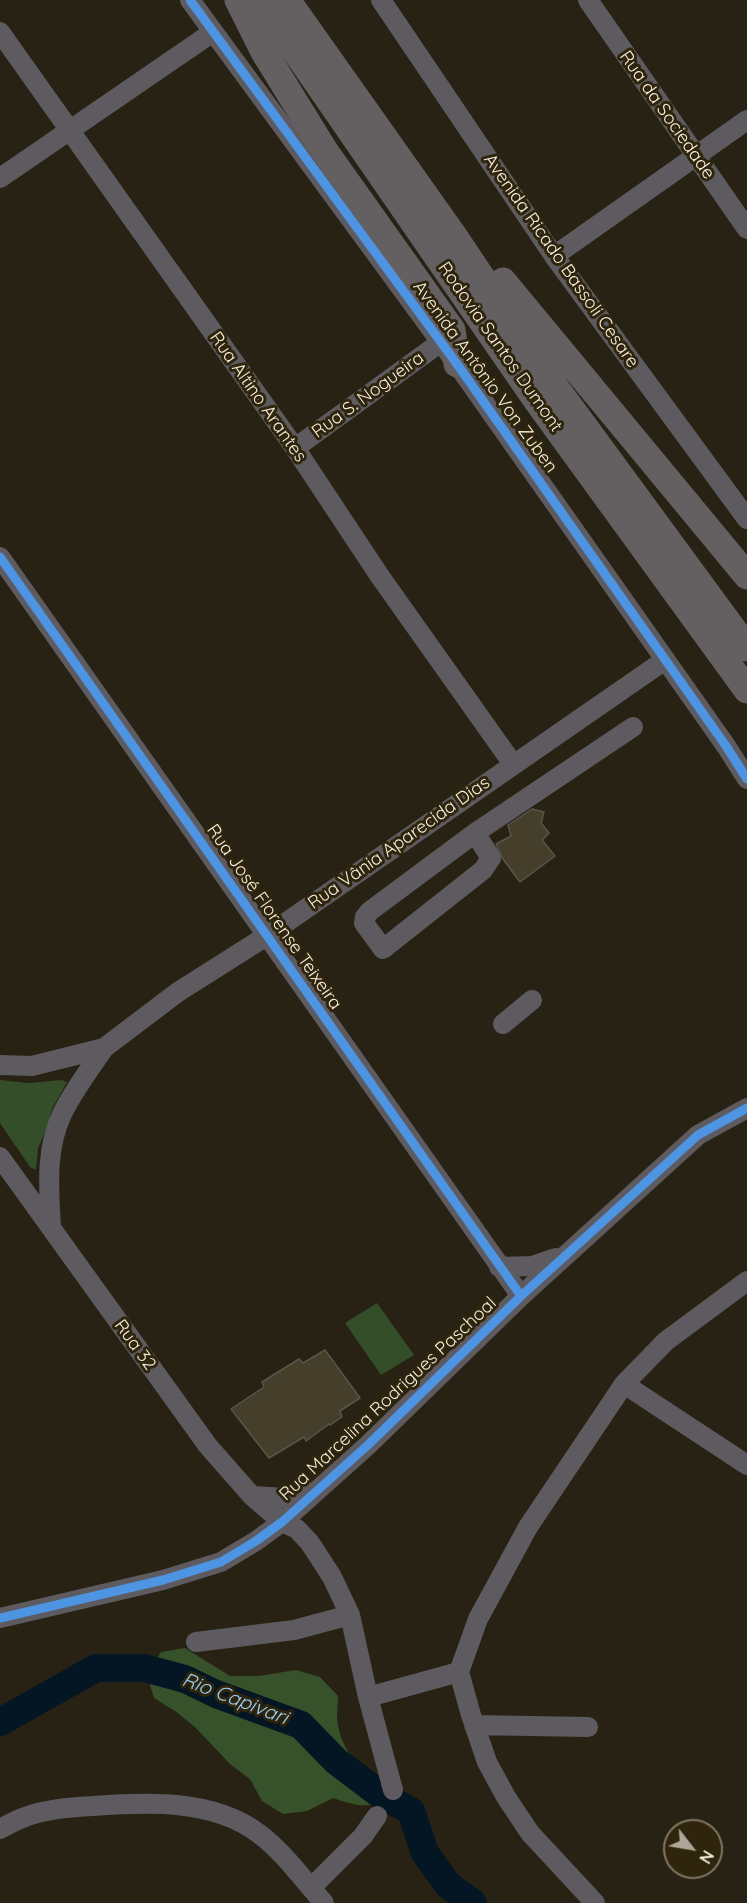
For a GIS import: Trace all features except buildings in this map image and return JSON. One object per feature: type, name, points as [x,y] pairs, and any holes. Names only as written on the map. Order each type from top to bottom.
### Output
[{"type":"highway","points":[[238,0],[264,52],[325,151],[452,330],[457,364]]},
{"type":"highway","name":"Rodovia Santos Dumont","points":[[260,0],[537,401],[747,690]]},
{"type":"highway","name":"Rodovia Santos Dumont","points":[[287,0],[454,236],[551,381],[747,648]]},
{"type":"highway","points":[[454,236],[487,258],[510,292],[747,576]]},
{"type":"street","name":"Avenida Antônio Von Zuben","points":[[190,0],[457,364],[747,779]]},
{"type":"street","name":"Avenida Ricado Bassoli Cesare","points":[[381,0],[554,256],[747,519]]},
{"type":"street","name":"Rua da Sociedade","points":[[588,0],[747,229]]},
{"type":"street","name":"Rua Altino Arantes","points":[[0,32],[295,448],[380,575],[513,764]]},
{"type":"street","points":[[0,178],[213,32]]},
{"type":"street","points":[[554,256],[747,120]]},
{"type":"street","name":"Rua S. Nogueira","points":[[295,448],[441,342]]},
{"type":"street","name":"Rua José Florense Teixeira","points":[[0,557],[520,1296]]},
{"type":"street","name":"Rua Vânia Aparecida Dias","points":[[51,1228],[48,1177],[51,1148],[62,1115],[104,1048],[178,992],[268,935],[665,660]]},
{"type":"street","points":[[475,833],[490,858],[489,863],[383,949],[364,923],[370,911],[475,833],[633,727]]},
{"type":"street","points":[[503,1024],[532,1000]]},
{"type":"street","name":"Rua Vânia Aparecida Dias","points":[[0,1065],[32,1066],[104,1048]]},
{"type":"street","name":"Rua Marcelina Rodrigues Paschoal","points":[[0,1618],[163,1580],[221,1562],[256,1541],[319,1490],[385,1429],[520,1296],[698,1135],[747,1108]]},
{"type":"street","name":"Rua 32","points":[[0,1157],[208,1446],[252,1496],[282,1522],[297,1529],[310,1543],[340,1591],[350,1616],[368,1697],[393,1790]]},
{"type":"street","name":"Rua Marcelina Rodrigues Paschoal","points":[[499,1267],[532,1266],[567,1253]]},
{"type":"street","points":[[595,1903],[530,1833],[506,1797],[487,1762],[459,1672],[478,1619],[528,1527],[624,1384],[666,1341],[747,1281]]},
{"type":"street","points":[[624,1384],[747,1465]]},
{"type":"street","name":"Rua Marcelina Rodrigues Paschoal","points":[[252,1496],[286,1498],[319,1490]]},
{"type":"street","points":[[196,1642],[294,1630],[350,1616]]},
{"type":"street","points":[[368,1697],[459,1672]]},
{"type":"street","points":[[474,1725],[588,1727]]},
{"type":"street","points":[[0,1829],[26,1816],[66,1808],[155,1803],[179,1805],[220,1814],[257,1832],[284,1857],[324,1903]]},
{"type":"street","points":[[311,1888],[363,1836],[377,1816]]},
{"type":"green space","points":[[0,1080],[28,1083],[62,1080],[67,1082],[52,1109],[38,1148],[36,1170],[30,1167],[0,1123]]},
{"type":"green space","points":[[377,1303],[414,1355],[381,1375],[345,1323]]},
{"type":"green space","points":[[185,1648],[230,1676],[259,1676],[296,1670],[320,1677],[338,1696],[339,1731],[349,1753],[363,1772],[390,1796],[376,1804],[369,1805],[333,1798],[307,1811],[283,1814],[262,1801],[250,1779],[230,1764],[195,1727],[154,1698],[147,1675],[161,1652]]},
{"type":"waterway","name":"Rio Capivari","points":[[0,1722],[96,1668],[144,1668],[185,1679],[216,1694],[301,1725],[336,1761],[381,1795],[411,1811],[425,1853],[448,1885],[473,1903]]},
{"type":"cycle path","points":[[190,0],[457,364],[747,779]]},
{"type":"cycle path","points":[[0,557],[521,1296]]},
{"type":"cycle path","points":[[0,1618],[163,1580],[221,1562],[256,1541],[282,1522],[368,1445],[521,1296],[698,1135],[747,1108]]}]
